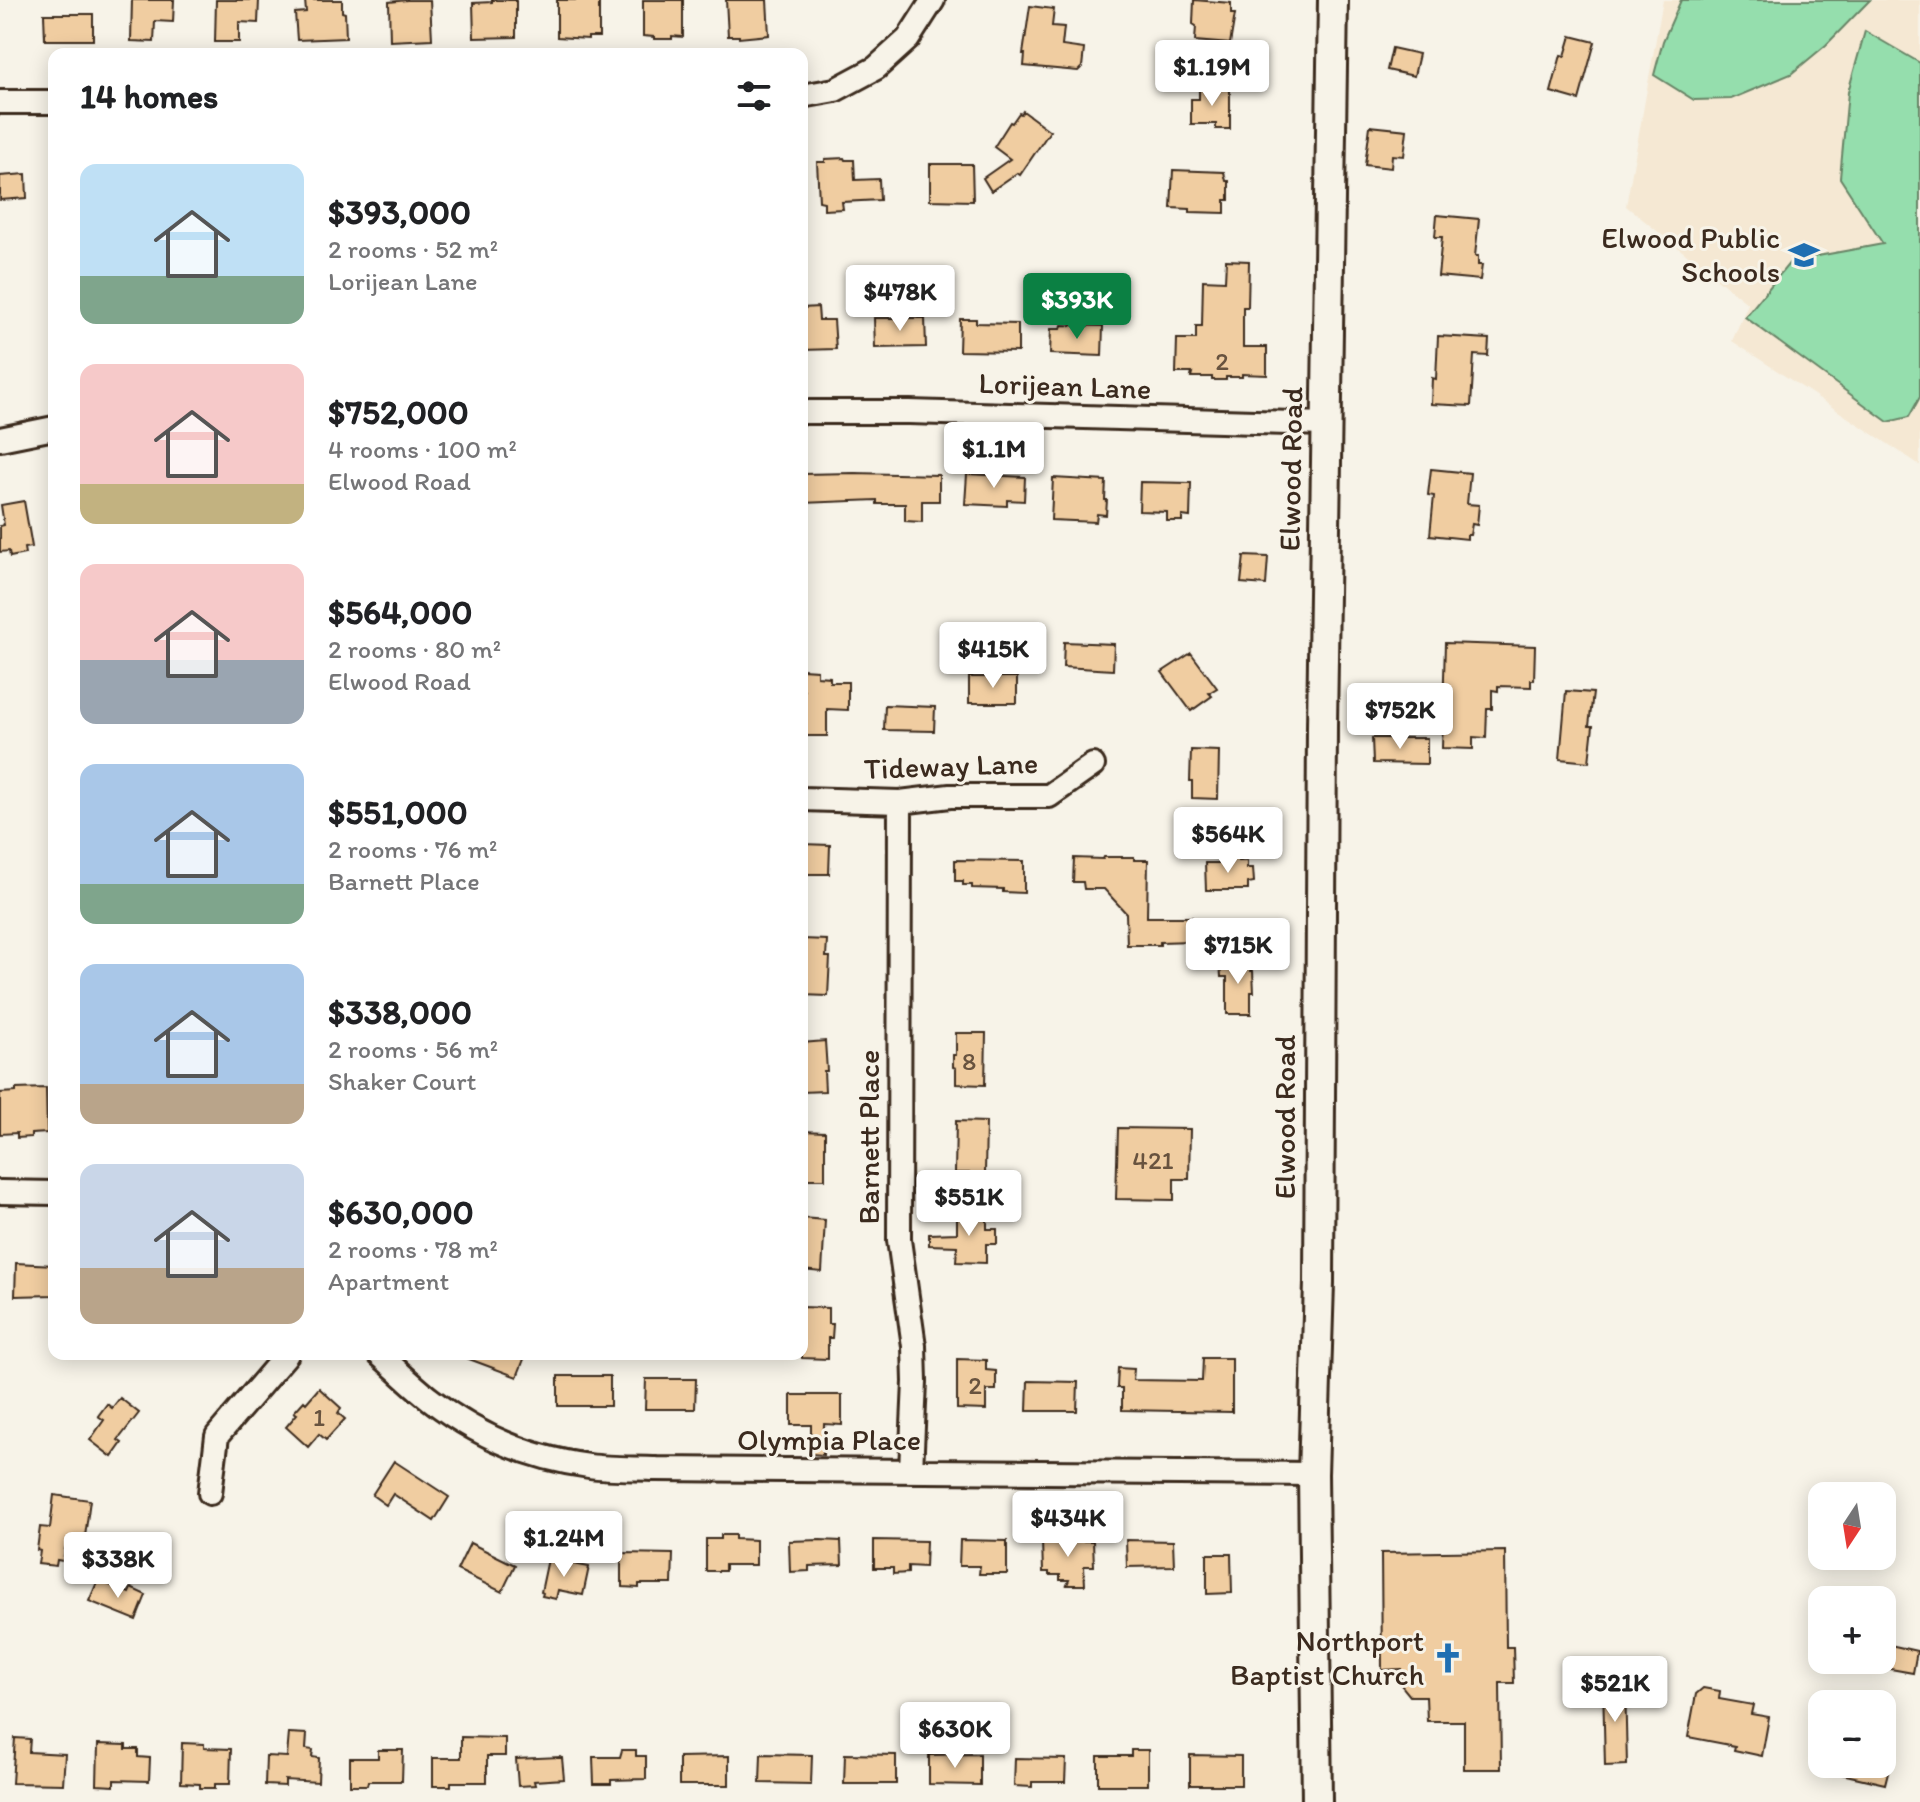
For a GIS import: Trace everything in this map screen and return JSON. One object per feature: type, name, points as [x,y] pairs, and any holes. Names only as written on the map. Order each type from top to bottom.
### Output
[{"type":"main road","name":"Elwood Road","points":[[1317,1802],[1313,1474],[1319,1283],[1319,1009],[1333,0]]},
{"type":"street","points":[[808,95],[835,90],[876,68],[908,39],[933,0]]},
{"type":"street","points":[[0,102],[48,102]]},
{"type":"street","name":"Lorijean Lane","points":[[808,412],[1326,424]]},
{"type":"street","points":[[0,439],[48,429]]},
{"type":"street","name":"Tideway Lane","points":[[808,799],[900,802],[950,796],[1049,796],[1093,765]]},
{"type":"street","name":"Barnett Place","points":[[900,802],[899,1240],[914,1346],[911,1470]]},
{"type":"street","points":[[0,1192],[48,1193]]},
{"type":"street","points":[[210,1493],[217,1436],[282,1360]]},
{"type":"street","name":"Olympia Place","points":[[393,1360],[429,1399],[502,1444],[543,1458],[591,1466],[1313,1474]]},
{"type":"shaded area","name":"Elwood Public Schools","points":[[1663,0],[1920,0],[1920,465],[1732,341],[1748,304],[1626,206]]},
{"type":"green space","points":[[1681,0],[1870,0],[1826,45],[1791,74],[1731,99],[1694,100],[1654,75],[1663,41]]},
{"type":"green space","points":[[1865,31],[1920,63],[1920,397],[1909,417],[1888,422],[1745,317],[1791,261],[1883,244],[1840,178],[1848,92]]},
{"type":"building","points":[[132,0],[174,0],[173,22],[155,21],[154,42],[131,41]]},
{"type":"building","points":[[216,0],[259,0],[258,23],[239,22],[239,42],[215,42]]},
{"type":"building","points":[[305,0],[342,0],[346,38],[297,40],[295,13],[306,12]]},
{"type":"building","points":[[430,0],[432,39],[390,41],[389,2]]},
{"type":"building","points":[[516,0],[516,37],[474,38],[473,3]]},
{"type":"building","points":[[557,0],[599,0],[599,37],[557,37]]},
{"type":"building","points":[[643,0],[683,0],[683,37],[654,39],[643,36]]},
{"type":"building","points":[[726,0],[767,0],[769,35],[728,36]]},
{"type":"building","points":[[1194,0],[1231,3],[1231,14],[1235,14],[1230,44],[1195,41]]},
{"type":"building","points":[[1030,6],[1054,9],[1052,26],[1064,27],[1062,46],[1084,49],[1082,67],[1078,71],[1024,66]]},
{"type":"building","points":[[44,14],[93,14],[93,40],[45,40]]},
{"type":"building","points":[[1571,36],[1595,42],[1579,100],[1551,92],[1561,55],[1565,56]]},
{"type":"building","points":[[1392,48],[1419,54],[1414,76],[1387,70]]},
{"type":"building","points":[[1199,87],[1230,88],[1230,129],[1216,129],[1216,124],[1191,124],[1191,99],[1199,99]]},
{"type":"building","points":[[1023,111],[1050,131],[1020,175],[1017,173],[991,191],[983,178],[1010,159],[994,147],[1010,122]]},
{"type":"building","points":[[1370,126],[1407,130],[1404,156],[1392,155],[1391,168],[1365,165]]},
{"type":"building","points":[[844,158],[854,160],[855,180],[879,179],[880,200],[842,202],[843,209],[824,210],[824,202],[819,201],[817,162]]},
{"type":"building","points":[[930,164],[972,164],[973,201],[930,200]]},
{"type":"building","points":[[1173,170],[1224,172],[1226,181],[1229,181],[1225,213],[1171,208]]},
{"type":"building","points":[[26,174],[27,198],[0,200],[0,176]]},
{"type":"building","points":[[1437,215],[1479,219],[1475,256],[1478,256],[1478,265],[1482,265],[1480,280],[1438,276],[1442,237],[1435,237]]},
{"type":"building","points":[[1226,260],[1249,261],[1248,307],[1243,307],[1243,347],[1267,347],[1267,375],[1242,374],[1242,377],[1212,380],[1212,377],[1191,377],[1192,373],[1176,373],[1177,339],[1196,339],[1196,326],[1202,326],[1203,280],[1225,281]]},
{"type":"building","points":[[818,307],[819,320],[834,320],[836,349],[808,350],[808,308]]},
{"type":"building","points":[[874,318],[925,318],[926,347],[875,348]]},
{"type":"building","points":[[960,319],[976,319],[976,323],[1018,324],[1018,352],[959,351]]},
{"type":"building","points":[[1062,325],[1103,326],[1102,356],[1050,354],[1051,329],[1061,329]]},
{"type":"building","points":[[1438,336],[1489,339],[1488,356],[1474,355],[1471,406],[1431,404],[1432,378],[1436,379]]},
{"type":"building","points":[[1431,469],[1470,473],[1467,504],[1479,505],[1477,525],[1472,524],[1467,539],[1430,535],[1434,496],[1428,495]]},
{"type":"building","points":[[808,474],[939,475],[939,501],[922,501],[922,522],[905,521],[905,504],[877,504],[877,500],[808,503]]},
{"type":"building","points":[[967,474],[1025,477],[1024,501],[1007,500],[1007,506],[965,504]]},
{"type":"building","points":[[1053,478],[1106,481],[1106,515],[1097,514],[1096,522],[1051,520]]},
{"type":"building","points":[[1140,482],[1191,483],[1190,517],[1182,516],[1182,521],[1167,521],[1167,512],[1139,511]]},
{"type":"building","points":[[24,501],[32,547],[24,548],[25,554],[10,557],[9,551],[0,552],[0,526],[4,525],[1,505]]},
{"type":"building","points":[[1244,556],[1268,557],[1266,585],[1241,583]]},
{"type":"building","points":[[1064,642],[1114,644],[1113,670],[1063,667]]},
{"type":"building","points":[[1445,643],[1535,646],[1531,687],[1498,686],[1498,691],[1492,690],[1492,709],[1487,709],[1486,738],[1473,737],[1473,749],[1442,748]]},
{"type":"building","points":[[1191,653],[1217,688],[1209,693],[1212,696],[1191,711],[1162,672]]},
{"type":"building","points":[[808,669],[817,670],[817,676],[830,677],[830,682],[848,682],[848,710],[827,709],[827,736],[808,736]]},
{"type":"building","points":[[969,677],[1017,677],[1017,703],[969,703]]},
{"type":"building","points":[[1566,691],[1593,693],[1589,762],[1560,759]]},
{"type":"building","points":[[885,705],[935,707],[934,731],[884,730]]},
{"type":"building","points":[[1372,738],[1427,738],[1427,764],[1373,763]]},
{"type":"building","points":[[1191,750],[1219,751],[1218,799],[1192,798]]},
{"type":"building","points":[[808,844],[830,845],[829,874],[808,874]]},
{"type":"building","points":[[1074,858],[1148,860],[1147,917],[1192,917],[1192,941],[1127,945],[1126,913],[1104,889],[1084,889],[1083,882],[1073,882]]},
{"type":"building","points":[[1219,859],[1247,861],[1247,868],[1253,868],[1254,882],[1248,883],[1248,890],[1206,890],[1205,863],[1219,863]]},
{"type":"building","points":[[955,860],[1024,861],[1024,893],[963,885],[963,881],[955,881]]},
{"type":"building","points":[[808,939],[827,940],[826,957],[830,957],[828,996],[808,995]]},
{"type":"building","points":[[1251,960],[1254,992],[1251,992],[1251,1014],[1227,1014],[1227,977],[1221,977],[1220,961]]},
{"type":"building","points":[[956,1033],[986,1033],[985,1085],[956,1084],[953,1055],[956,1055]]},
{"type":"building","points":[[825,1041],[825,1091],[808,1092],[808,1042]]},
{"type":"building","points":[[46,1088],[47,1133],[17,1138],[17,1133],[0,1134],[0,1093]]},
{"type":"building","points":[[956,1121],[986,1122],[985,1173],[955,1173]]},
{"type":"building","points":[[1118,1128],[1190,1129],[1189,1179],[1174,1179],[1174,1200],[1116,1199]]},
{"type":"building","points":[[808,1131],[825,1132],[825,1179],[808,1179]]},
{"type":"building","points":[[957,1212],[987,1212],[987,1229],[997,1229],[997,1244],[986,1244],[986,1263],[956,1262],[957,1246],[929,1245],[929,1234],[957,1233]]},
{"type":"building","points":[[808,1219],[825,1220],[822,1272],[808,1271]]},
{"type":"building","points":[[16,1263],[48,1265],[48,1295],[15,1296]]},
{"type":"building","points":[[808,1307],[828,1308],[828,1324],[833,1324],[832,1338],[828,1338],[828,1359],[808,1358]]},
{"type":"building","points":[[1203,1358],[1232,1358],[1232,1412],[1122,1410],[1122,1388],[1117,1388],[1118,1368],[1134,1369],[1133,1380],[1202,1381]]},
{"type":"building","points":[[957,1359],[986,1360],[986,1370],[996,1371],[996,1390],[986,1390],[986,1410],[957,1409]]},
{"type":"building","points":[[472,1360],[524,1360],[517,1377]]},
{"type":"building","points":[[558,1376],[610,1376],[610,1406],[558,1406]]},
{"type":"building","points":[[646,1379],[696,1379],[695,1409],[645,1409]]},
{"type":"building","points":[[1028,1381],[1078,1382],[1077,1411],[1027,1411]]},
{"type":"building","points":[[319,1388],[341,1408],[338,1413],[345,1419],[326,1440],[319,1434],[308,1447],[286,1427],[297,1414],[294,1412]]},
{"type":"building","points":[[791,1395],[842,1395],[842,1425],[824,1424],[823,1455],[811,1454],[811,1425],[791,1425]]},
{"type":"building","points":[[120,1398],[139,1413],[118,1440],[122,1443],[112,1457],[90,1440],[104,1420],[98,1416],[107,1404],[112,1408]]},
{"type":"building","points":[[394,1461],[449,1497],[434,1521],[393,1494],[386,1505],[372,1495]]},
{"type":"building","points":[[54,1495],[90,1500],[83,1551],[65,1548],[63,1561],[57,1560],[56,1566],[38,1564],[40,1551],[37,1550],[40,1527],[50,1528]]},
{"type":"building","points":[[721,1535],[756,1540],[756,1565],[725,1565],[725,1571],[706,1571],[706,1539],[721,1539]]},
{"type":"building","points":[[1058,1537],[1093,1541],[1094,1566],[1084,1566],[1085,1585],[1067,1585],[1069,1580],[1060,1580],[1060,1575],[1043,1572],[1042,1541],[1058,1541]]},
{"type":"building","points":[[874,1540],[926,1541],[925,1567],[908,1566],[908,1573],[893,1574],[893,1568],[874,1568]]},
{"type":"building","points":[[960,1540],[1007,1541],[1007,1574],[979,1574],[980,1566],[959,1566]]},
{"type":"building","points":[[1126,1540],[1173,1541],[1174,1566],[1127,1567]]},
{"type":"building","points":[[789,1541],[841,1541],[842,1565],[809,1566],[809,1571],[790,1572]]},
{"type":"building","points":[[470,1543],[515,1565],[502,1592],[457,1570]]},
{"type":"building","name":"Northport Baptist Church","points":[[1505,1551],[1506,1647],[1513,1647],[1514,1683],[1500,1683],[1501,1769],[1464,1769],[1464,1721],[1427,1721],[1426,1696],[1410,1696],[1401,1685],[1401,1669],[1382,1670],[1381,1553]]},
{"type":"building","points":[[621,1553],[673,1554],[672,1584],[623,1587]]},
{"type":"building","points":[[1207,1554],[1231,1554],[1232,1593],[1207,1594]]},
{"type":"building","points":[[548,1559],[589,1567],[583,1595],[558,1590],[556,1599],[542,1596]]},
{"type":"building","points":[[98,1580],[129,1593],[131,1588],[146,1595],[136,1620],[89,1601]]},
{"type":"building","points":[[1896,1646],[1917,1651],[1913,1673],[1896,1670]]},
{"type":"building","points":[[1625,1683],[1627,1765],[1605,1766],[1603,1684]]},
{"type":"building","points":[[1703,1688],[1720,1691],[1719,1699],[1753,1705],[1751,1714],[1769,1717],[1762,1756],[1734,1750],[1735,1746],[1688,1737],[1696,1694]]},
{"type":"building","points":[[289,1733],[307,1734],[306,1749],[313,1750],[312,1757],[319,1758],[318,1782],[285,1780],[285,1786],[265,1785],[266,1756],[287,1757]]},
{"type":"building","points":[[461,1737],[505,1738],[505,1756],[487,1756],[487,1782],[451,1782],[451,1786],[433,1786],[433,1758],[461,1758]]},
{"type":"building","points":[[15,1738],[30,1739],[29,1752],[65,1754],[63,1784],[12,1783]]},
{"type":"building","points":[[182,1743],[231,1749],[230,1784],[200,1788],[200,1784],[181,1783]]},
{"type":"building","points":[[98,1744],[126,1745],[126,1749],[138,1749],[138,1757],[150,1758],[149,1781],[114,1780],[114,1786],[97,1785]]},
{"type":"building","points":[[378,1750],[403,1750],[402,1781],[368,1781],[367,1785],[350,1785],[350,1758],[378,1758]]},
{"type":"building","points":[[622,1750],[636,1750],[636,1756],[646,1756],[646,1779],[594,1784],[593,1757],[620,1757]]},
{"type":"building","points":[[1131,1750],[1148,1750],[1148,1785],[1098,1785],[1098,1756],[1131,1756]]},
{"type":"building","points":[[761,1754],[812,1755],[811,1784],[760,1783]]},
{"type":"building","points":[[845,1754],[896,1755],[896,1784],[844,1784]]},
{"type":"building","points":[[980,1754],[980,1785],[929,1784],[929,1755]]},
{"type":"building","points":[[1190,1755],[1241,1756],[1241,1785],[1190,1785]]},
{"type":"building","points":[[729,1756],[729,1785],[679,1785],[679,1757]]},
{"type":"building","points":[[562,1758],[564,1779],[534,1781],[535,1785],[518,1786],[516,1759]]},
{"type":"building","points":[[1015,1758],[1066,1759],[1065,1782],[1032,1782],[1032,1787],[1014,1786]]},
{"type":"building","points":[[1859,1778],[1886,1778],[1885,1784]]},
{"type":"place","name":"Elwood Public Schools","points":[[1804,255]]},
{"type":"place","name":"Northport Baptist Church","points":[[1448,1658]]}]
